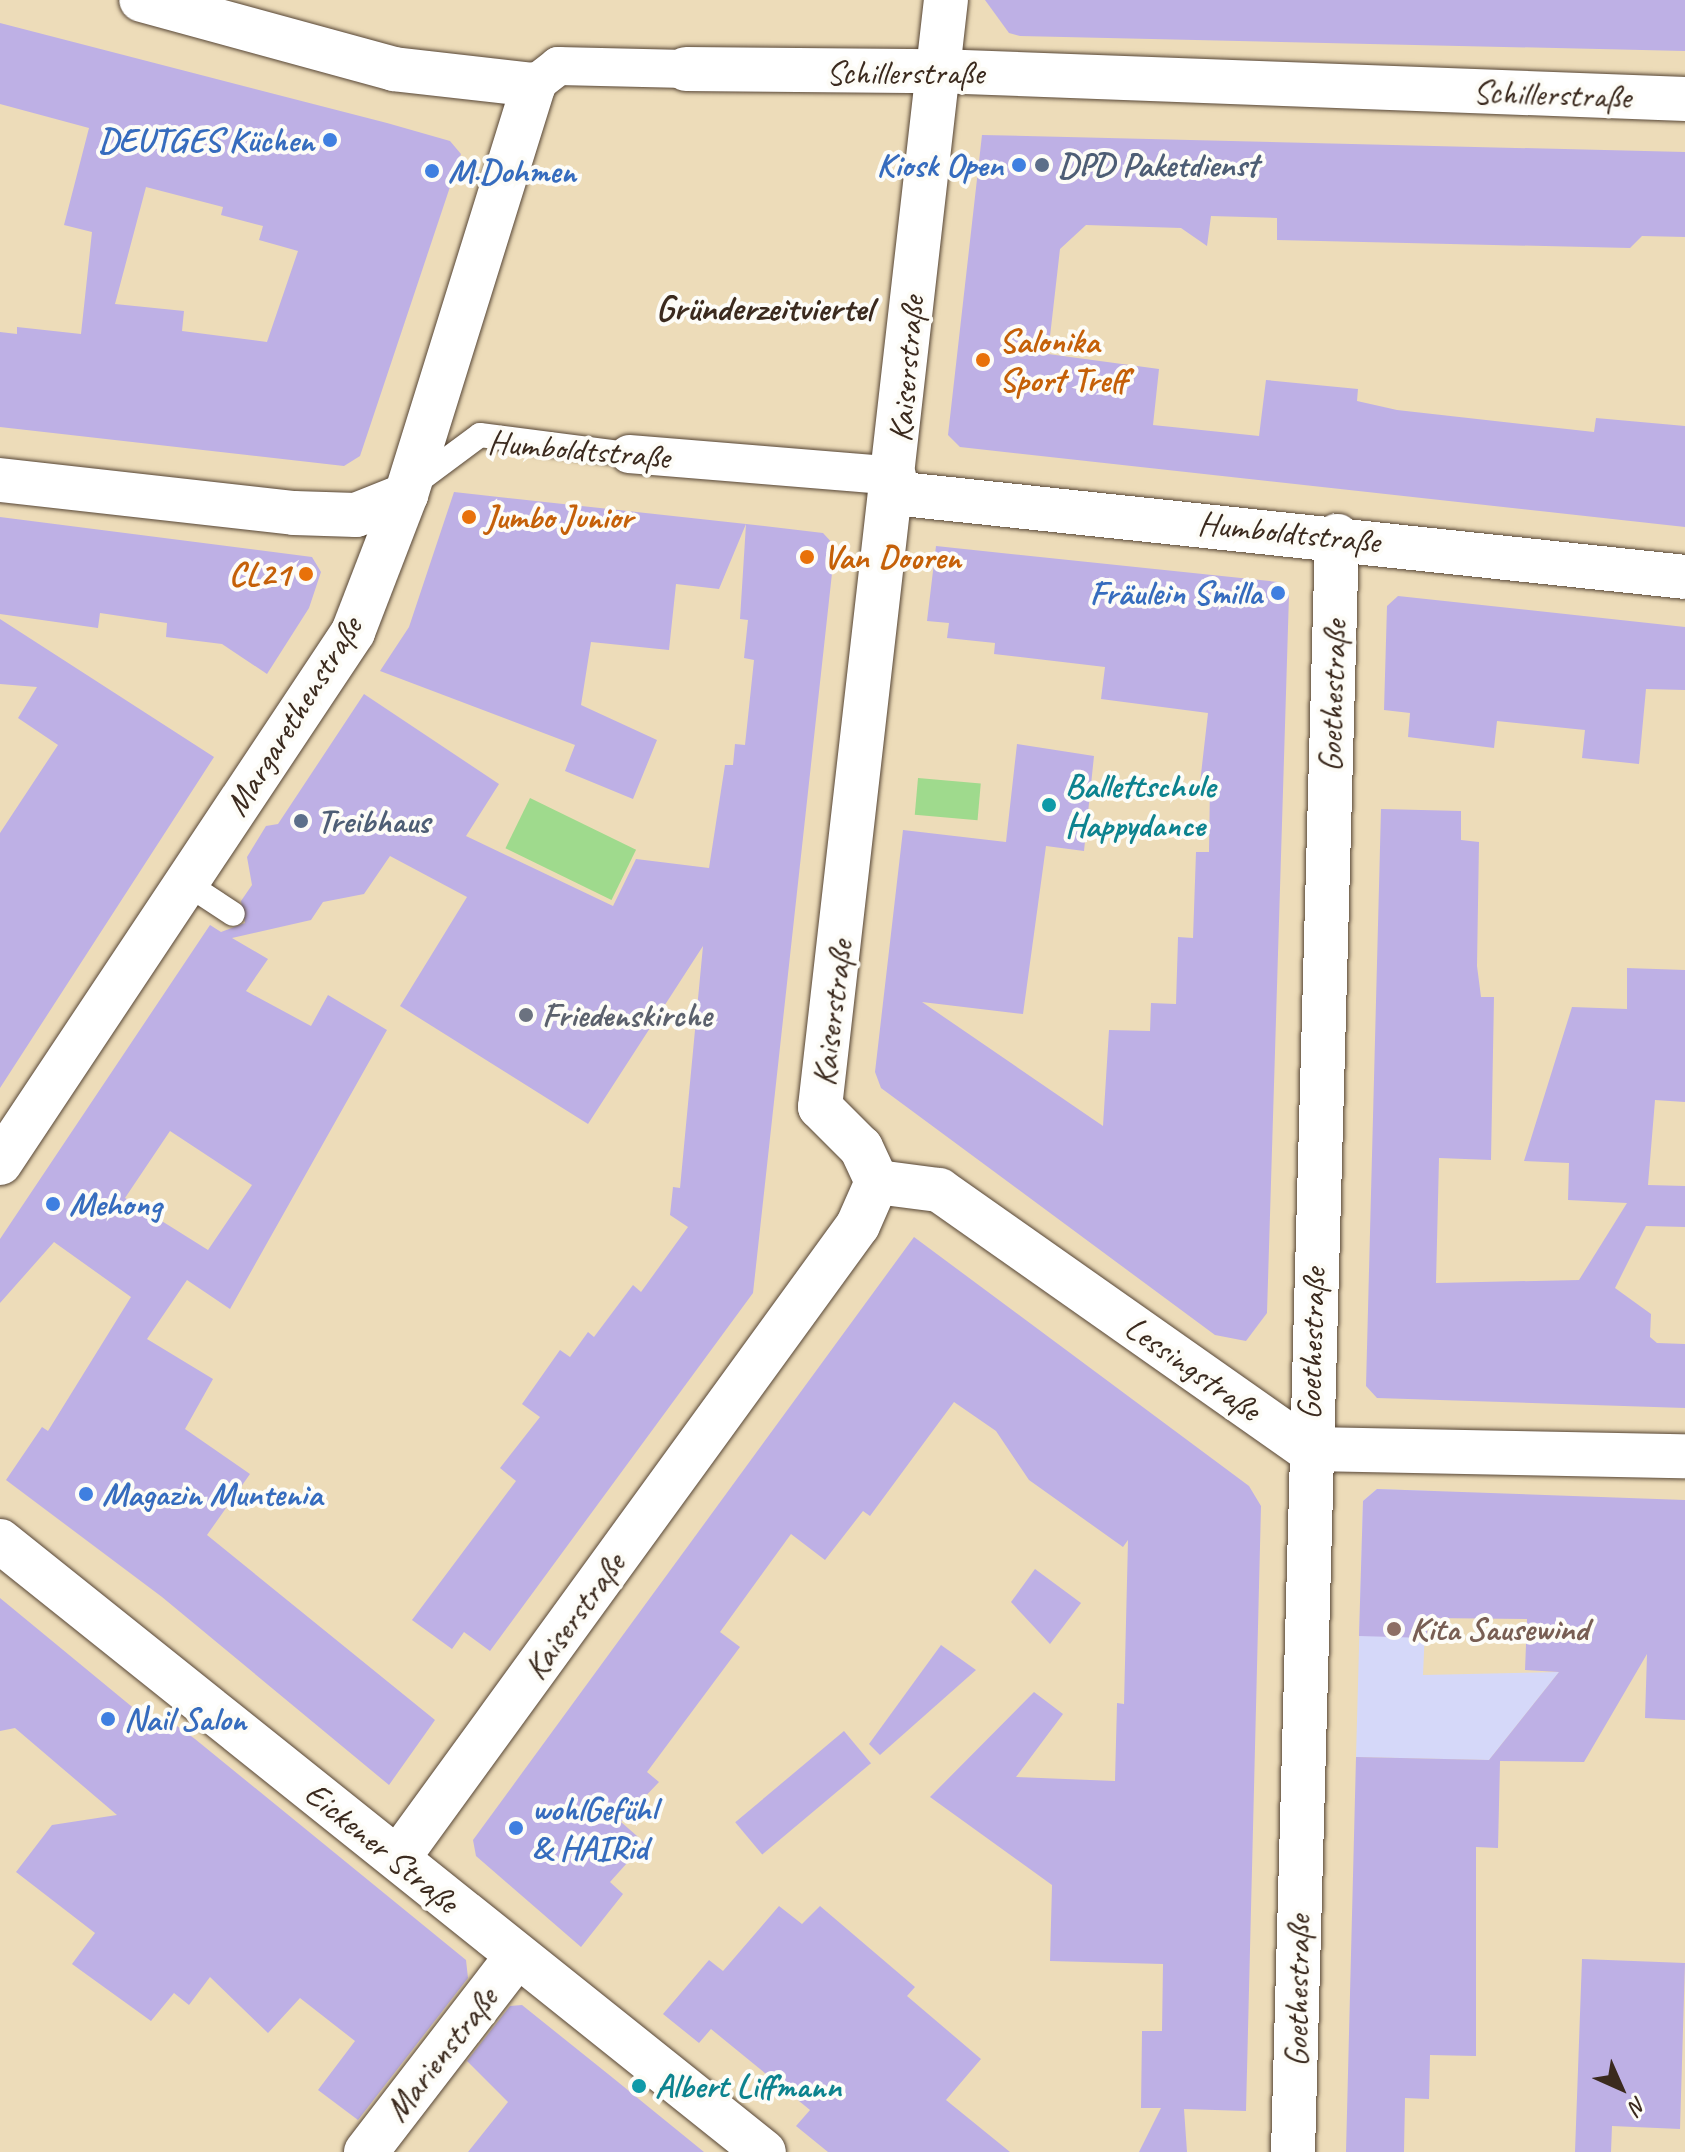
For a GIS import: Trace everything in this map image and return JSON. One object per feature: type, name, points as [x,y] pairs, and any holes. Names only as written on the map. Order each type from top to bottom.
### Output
[{"type":"street","points":[[141,0],[394,69],[534,85]]},
{"type":"street","name":"Kaiserstraße","points":[[398,1858],[858,1225],[877,1182],[861,1148],[820,1107],[895,485],[946,0]]},
{"type":"street","name":"Schillerstraße","points":[[534,85],[558,66],[937,71],[1685,99]]},
{"type":"street","name":"Margarethenstraße","points":[[0,1163],[353,632],[406,495],[534,85]]},
{"type":"street","name":"Humboldtstraße","points":[[629,454],[1685,577]]},
{"type":"street","name":"Humboldtstraße","points":[[0,480],[294,513],[356,515],[406,495]]},
{"type":"street","name":"Goethestraße","points":[[1293,2152],[1308,1449],[1337,536]]},
{"type":"street","name":"Lessingstraße","points":[[877,1182],[939,1190],[1308,1449]]},
{"type":"street","points":[[1308,1449],[1685,1456]]},
{"type":"street","name":"Eickener Straße","points":[[0,1541],[398,1858],[516,1957],[764,2152]]},
{"type":"street","name":"Marienstraße","points":[[366,2152],[516,1957]]},
{"type":"lane","name":"Humboldtstraße","points":[[406,495],[436,462],[480,435],[629,454]]},
{"type":"lane","points":[[186,883],[233,914]]},
{"type":"shaded area","name":"Kita Sausewind","points":[[1377,1489],[1431,1491],[1423,1675],[1559,1672],[1489,1760],[1356,1757],[1363,1501]]},
{"type":"green space","points":[[918,778],[981,783],[978,820],[915,815]]},
{"type":"green space","points":[[530,798],[636,850],[612,900],[505,848]]},
{"type":"building","points":[[985,0],[1685,0],[1685,51],[1020,36],[1009,33]]},
{"type":"building","points":[[0,23],[450,141],[461,154],[360,456],[344,466],[0,427],[0,332],[17,334],[17,327],[81,334],[92,232],[64,225],[89,128],[0,104]],"holes":[[[146,187],[223,207],[221,215],[263,226],[259,240],[298,251],[267,342],[182,331],[184,311],[115,304]]]},
{"type":"building","points":[[982,135],[1685,152],[1685,237],[1642,236],[1630,248],[1277,240],[1277,218],[1211,216],[1207,246],[1181,228],[1086,225],[1060,249],[1048,354],[1159,369],[1153,425],[1259,436],[1266,380],[1358,389],[1357,401],[1397,410],[1594,432],[1596,418],[1685,426],[1685,527],[960,447],[948,435]]},
{"type":"building","points":[[454,492],[746,524],[719,589],[676,584],[669,650],[591,642],[581,705],[657,740],[633,799],[565,771],[575,745],[380,671],[409,627]]},
{"type":"building","points":[[0,517],[312,557],[321,572],[309,608],[267,674],[222,644],[166,637],[167,623],[100,613],[98,628],[0,614]]},
{"type":"building","points":[[746,524],[823,533],[835,546],[753,1293],[490,1651],[464,1632],[452,1649],[412,1620],[516,1481],[500,1468],[540,1417],[522,1404],[560,1350],[570,1357],[588,1332],[594,1337],[633,1285],[641,1292],[688,1227],[670,1215],[673,1187],[680,1188],[703,946],[588,1124],[400,1006],[467,897],[390,856],[364,894],[323,902],[311,920],[232,938],[268,959],[246,991],[311,1026],[328,995],[387,1030],[230,1309],[187,1280],[147,1339],[213,1379],[185,1429],[250,1474],[207,1535],[435,1720],[389,1785],[162,1597],[6,1480],[42,1427],[48,1431],[131,1297],[54,1242],[0,1303],[0,1239],[210,925],[221,932],[245,923],[241,901],[252,885],[247,857],[266,826],[278,824],[364,694],[499,784],[466,836],[613,906],[636,859],[709,868],[725,765],[733,765],[735,744],[745,745],[754,660],[744,658],[748,620],[740,619]],"holes":[[[170,1131],[252,1185],[208,1250],[125,1198]]]},
{"type":"building","points":[[936,546],[1278,582],[1289,595],[1267,1313],[1246,1341],[1215,1335],[881,1088],[875,1072],[903,830],[1006,842],[1017,744],[1094,756],[1084,851],[1046,846],[1023,1014],[922,1002],[1103,1126],[1109,1030],[1150,1031],[1151,1003],[1176,1004],[1178,937],[1193,938],[1196,852],[1209,852],[1210,783],[1200,783],[1208,713],[1101,699],[1105,667],[994,654],[995,643],[947,638],[949,623],[927,621]]},
{"type":"building","points":[[1398,596],[1685,627],[1685,690],[1646,689],[1639,764],[1582,758],[1585,730],[1497,721],[1494,748],[1408,737],[1410,713],[1384,710],[1387,606]]},
{"type":"building","points":[[0,619],[214,757],[0,1088],[0,833],[58,745],[18,718],[37,687],[0,684]]},
{"type":"building","points":[[1381,809],[1461,811],[1461,840],[1479,842],[1477,966],[1481,997],[1494,997],[1491,1160],[1439,1158],[1436,1283],[1579,1280],[1627,1203],[1568,1200],[1569,1163],[1524,1161],[1572,1007],[1627,1009],[1627,968],[1685,970],[1685,1102],[1655,1100],[1648,1185],[1685,1186],[1685,1227],[1646,1226],[1615,1288],[1651,1314],[1650,1337],[1657,1343],[1685,1344],[1685,1408],[1377,1398],[1366,1386]]},
{"type":"building","points":[[914,1237],[1249,1486],[1261,1506],[1246,2111],[1184,2109],[1187,2152],[1139,2152],[1161,2108],[1141,2108],[1142,2031],[1162,2031],[1163,1964],[1050,1961],[1052,1885],[930,1797],[1034,1692],[1063,1714],[1016,1777],[1115,1781],[1117,1703],[1124,1704],[1128,1540],[1123,1547],[1029,1480],[996,1431],[954,1402],[870,1516],[863,1511],[825,1560],[791,1534],[720,1632],[740,1647],[647,1772],[659,1782],[621,1822],[645,1843],[610,1882],[623,1894],[581,1947],[476,1856],[473,1840]]},
{"type":"building","points":[[1377,1489],[1685,1500],[1685,1720],[1645,1718],[1647,1654],[1584,1762],[1500,1761],[1498,1848],[1476,1847],[1476,2056],[1430,2055],[1429,2099],[1405,2098],[1404,2152],[1346,2152],[1356,1757],[1489,1760],[1559,1672],[1525,1670],[1527,1619],[1428,1618],[1427,1638],[1359,1636],[1363,1501]]},
{"type":"building","points":[[1035,1569],[1081,1603],[1050,1644],[1011,1602]]},
{"type":"building","points":[[0,1598],[148,1720],[166,1718],[195,1739],[466,1960],[468,1978],[358,2120],[318,2090],[355,2041],[300,1998],[268,2033],[210,1977],[189,2005],[174,1993],[151,2021],[72,1964],[95,1933],[16,1872],[52,1825],[117,1815],[15,1728],[0,1731]]},
{"type":"building","points":[[941,1645],[976,1670],[880,1755],[869,1744]]},
{"type":"building","points":[[844,1731],[871,1763],[762,1854],[735,1822]]},
{"type":"building","points":[[779,1906],[802,1924],[820,1906],[915,1987],[907,1996],[981,2059],[946,2100],[1010,2152],[828,2152],[796,2126],[810,2110],[711,2029],[699,2043],[663,2014],[709,1960],[723,1971]]},
{"type":"building","points":[[1582,1959],[1685,1963],[1680,2129],[1612,2126],[1611,2152],[1575,2152]]},
{"type":"building","points":[[522,2005],[704,2152],[468,2152],[508,2102],[467,2061],[510,2006]]},
{"type":"place","name":"DEUTGES Küchen","points":[[330,140]]},
{"type":"place","name":"Kiosk Open","points":[[1019,165]]},
{"type":"place","name":"DPD Paketdienst","points":[[1042,165]]},
{"type":"place","name":"M.Dohmen","points":[[432,171]]},
{"type":"place","name":"Salonika Sport Treff","points":[[983,360]]},
{"type":"place","name":"Jumbo Junior","points":[[469,517]]},
{"type":"place","name":"Van Dooren","points":[[807,557]]},
{"type":"place","name":"CL21","points":[[306,574]]},
{"type":"place","name":"Fräulein Smilla","points":[[1278,593]]},
{"type":"place","name":"Ballettschule Happydance","points":[[1049,805]]},
{"type":"place","name":"Treibhaus","points":[[301,821]]},
{"type":"place","name":"Friedenskirche","points":[[526,1015]]},
{"type":"place","name":"Mehong","points":[[53,1204]]},
{"type":"place","name":"Magazin Muntenia","points":[[86,1494]]},
{"type":"place","name":"Kita Sausewind","points":[[1394,1629]]},
{"type":"place","name":"Nail Salon","points":[[108,1719]]},
{"type":"place","name":"wohlGefühl & HAIRid","points":[[516,1828]]},
{"type":"place","name":"Albert Liffmann","points":[[639,2086]]},
{"type":"district","name":"Gründerzeitviertel","points":[[764,309]]}]
